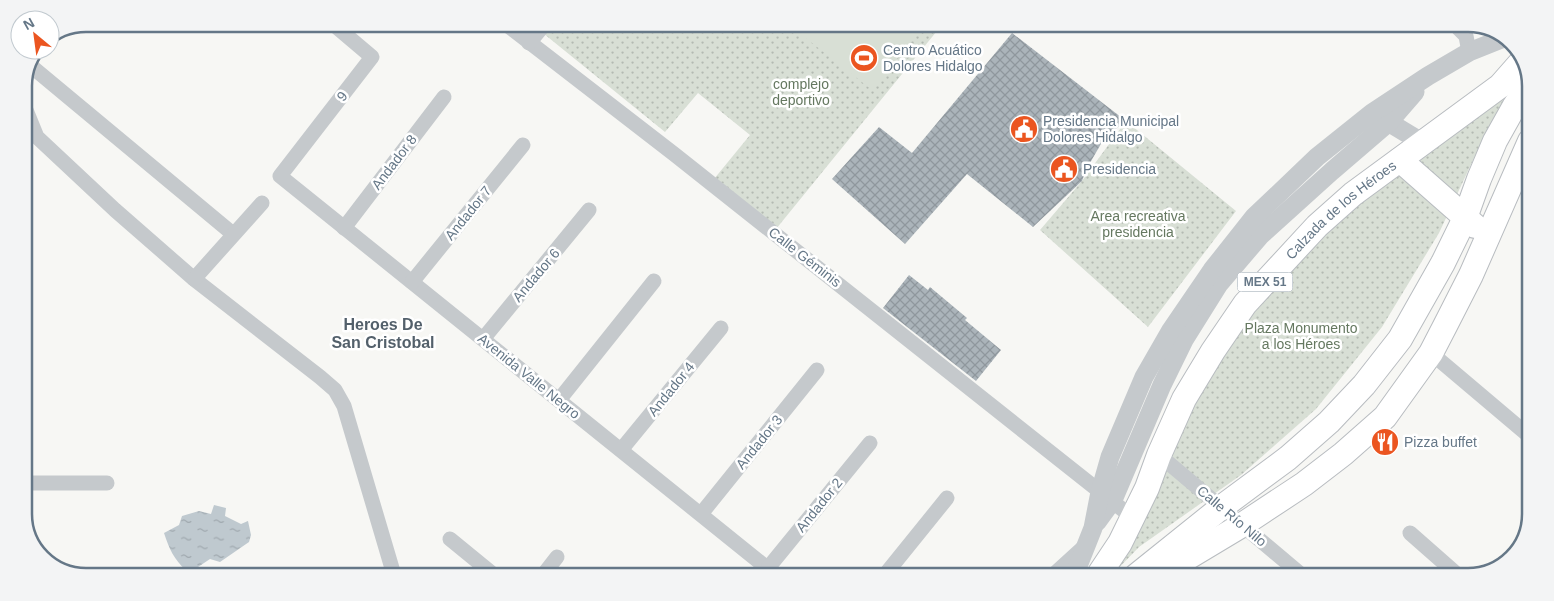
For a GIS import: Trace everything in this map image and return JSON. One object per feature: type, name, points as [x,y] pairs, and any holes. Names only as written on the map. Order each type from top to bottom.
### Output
[{"type":"main road","name":"Calzada de los Héroes","points":[[1103,568],[1120,543],[1147,488],[1159,455],[1184,400],[1245,304],[1317,226],[1353,194],[1500,86],[1518,66]]},
{"type":"main road","points":[[1146,568],[1222,507],[1288,458],[1329,422],[1364,384],[1400,339],[1465,218],[1478,179],[1495,141],[1521,97]]},
{"type":"main road","points":[[1400,160],[1488,237]]},
{"type":"main road","points":[[1170,568],[1242,525],[1304,484],[1343,454],[1385,417],[1430,353],[1471,275],[1521,161]]},
{"type":"street","name":"9","points":[[280,176],[372,57],[342,32]]},
{"type":"street","name":"Calle Géminis","points":[[516,32],[674,154],[1132,517]]},
{"type":"street","points":[[530,43],[539,32]]},
{"type":"street","points":[[1077,568],[1106,496],[1184,340],[1219,284],[1260,236],[1390,122],[1428,76],[1467,36],[1490,37]]},
{"type":"street","points":[[36,70],[233,234]]},
{"type":"street","points":[[1106,496],[1110,457],[1144,377],[1171,330],[1212,270],[1254,217],[1317,157],[1372,113],[1428,76]]},
{"type":"street","name":"Andador 8","points":[[344,228],[444,97]]},
{"type":"street","points":[[1372,113],[1423,143]]},
{"type":"street","points":[[32,125],[37,136],[115,210],[194,279],[335,390],[344,406],[392,568]]},
{"type":"street","name":"Andador 7","points":[[412,282],[523,145]]},
{"type":"street","points":[[1317,157],[1332,171]]},
{"type":"street","name":"Avenida Valle Negro","points":[[280,176],[767,568]]},
{"type":"street","points":[[194,279],[262,203]]},
{"type":"street","name":"Andador 6","points":[[483,339],[590,210]]},
{"type":"street","points":[[559,400],[654,281]]},
{"type":"street","name":"Andador 4","points":[[621,450],[721,328]]},
{"type":"street","points":[[1430,353],[1522,430]]},
{"type":"street","name":"Andador 3","points":[[701,514],[817,370]]},
{"type":"street","points":[[1144,377],[1162,385]]},
{"type":"street","name":"Andador 2","points":[[775,568],[870,443]]},
{"type":"street","name":"Calle Río Nilo","points":[[1159,455],[1293,568]]},
{"type":"street","points":[[33,480],[107,484]]},
{"type":"street","points":[[890,568],[947,498]]},
{"type":"street","points":[[1410,533],[1450,568]]},
{"type":"street","points":[[1060,568],[1090,537]]},
{"type":"street","points":[[450,539],[485,568]]},
{"type":"street","points":[[549,568],[558,557]]},
{"type":"green space","name":"complejo deportivo","points":[[542,32],[936,32],[776,229],[714,179],[750,135],[698,93],[665,132]]},
{"type":"green space","name":"Centro Acuático Dolores Hidalgo","points":[[798,32],[918,32],[872,90]]},
{"type":"green space","name":"Plaza Monumento a los Héroes","points":[[1512,84],[1474,158],[1439,233],[1382,327],[1316,409],[1241,475],[1139,547],[1119,568],[1114,568],[1160,460],[1250,306],[1355,196]]},
{"type":"green space","name":"Area recreativa presidencia","points":[[1126,121],[1236,211],[1148,327],[1040,230],[1082,181]]},
{"type":"water","points":[[214,505],[226,508],[225,516],[241,524],[248,521],[251,535],[249,542],[220,562],[210,559],[198,567],[184,568],[172,553],[164,533],[179,525],[182,516],[199,511],[211,514]]},
{"type":"building","name":"Presidencia Municipal Dolores Hidalgo","points":[[1012,33],[1126,121],[1105,137],[1087,168],[1082,181],[1033,227],[967,174],[905,244],[832,179],[879,127],[912,153]]},
{"type":"building","points":[[909,275],[928,290],[930,287],[1001,350],[976,381],[883,308]]},
{"type":"place","name":"Centro Acuático Dolores Hidalgo","points":[[864,58]]},
{"type":"place","name":"Presidencia Municipal Dolores Hidalgo","points":[[1024,129]]},
{"type":"place","name":"Presidencia","points":[[1064,169]]},
{"type":"place","name":"Pizza buffet","points":[[1385,442]]},
{"type":"district","name":"Heroes De San Cristobal","points":[[383,333]]}]
